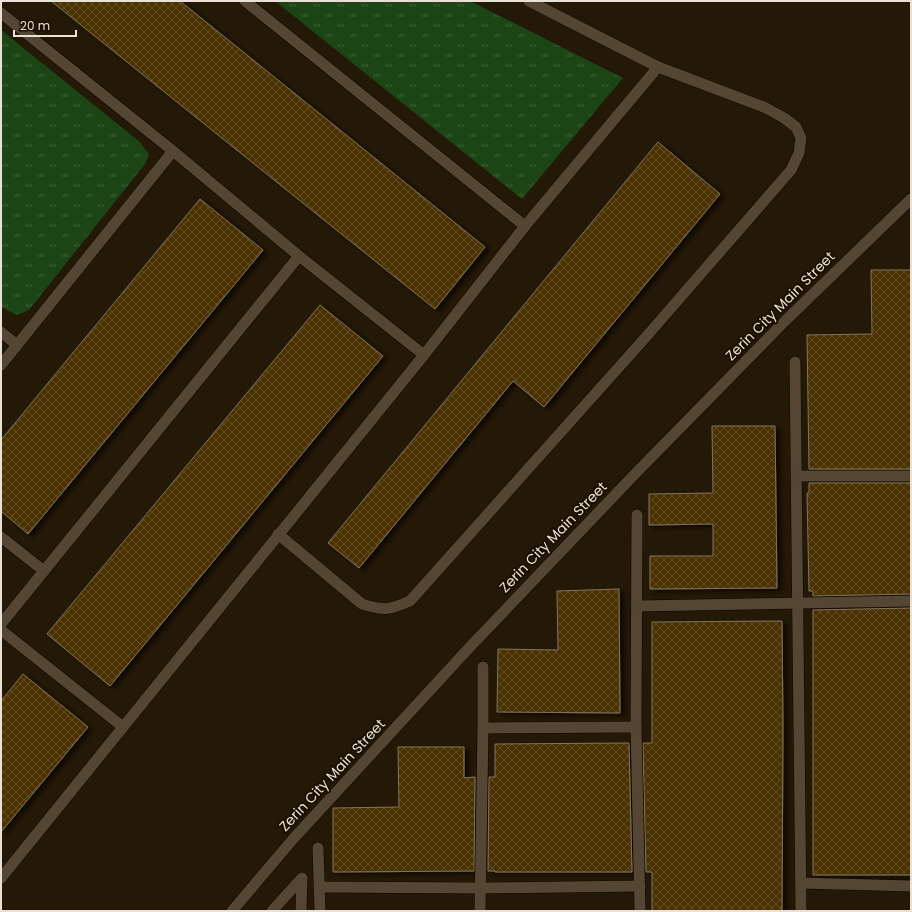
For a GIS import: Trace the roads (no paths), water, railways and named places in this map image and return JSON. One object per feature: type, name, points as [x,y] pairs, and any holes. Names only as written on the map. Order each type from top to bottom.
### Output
[{"type":"street","points":[[245,1],[525,226]]},
{"type":"street","points":[[278,534],[362,604],[378,609],[394,608],[410,601],[645,338],[791,170],[799,153],[801,138],[796,127],[790,122],[766,108],[658,67],[529,1]]},
{"type":"street","points":[[1,13],[173,151],[299,256],[424,355]]},
{"type":"street","points":[[1,878],[424,355],[525,226],[658,67]]},
{"type":"street","points":[[1,365],[173,151]]},
{"type":"street","name":"Zerin City Main Street","points":[[232,911],[294,838],[479,637],[784,321],[911,199]]},
{"type":"street","points":[[1,624],[299,256]]},
{"type":"street","points":[[1,332],[17,345]]},
{"type":"street","points":[[795,362],[801,911]]},
{"type":"street","points":[[797,476],[911,476]]},
{"type":"street","points":[[637,515],[636,727],[640,911]]},
{"type":"street","points":[[1,537],[44,572]]},
{"type":"street","points":[[637,606],[911,601]]},
{"type":"street","points":[[1,630],[123,727]]},
{"type":"street","points":[[480,911],[483,667]]},
{"type":"street","points":[[483,728],[636,727]]},
{"type":"street","points":[[318,848],[320,911]]},
{"type":"street","points":[[272,911],[302,878],[301,911]]},
{"type":"street","points":[[801,883],[911,886]]},
{"type":"street","points":[[319,887],[480,888],[640,886]]}]
